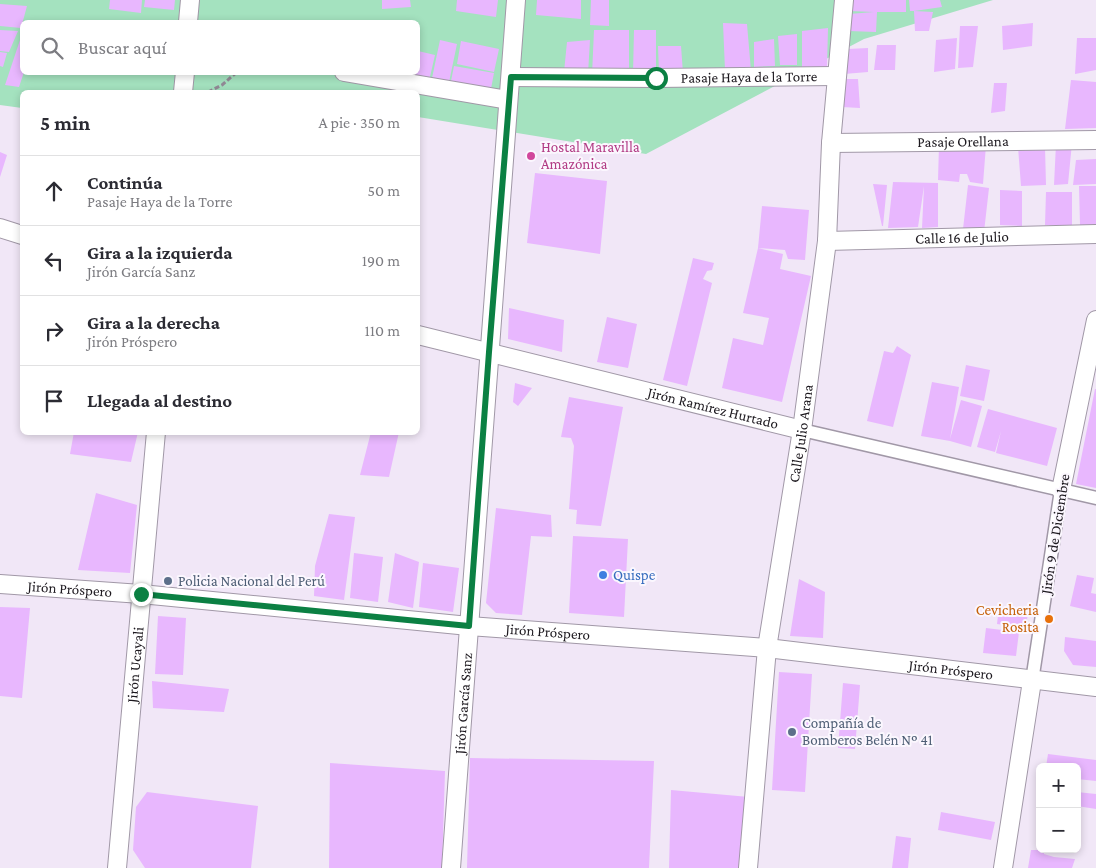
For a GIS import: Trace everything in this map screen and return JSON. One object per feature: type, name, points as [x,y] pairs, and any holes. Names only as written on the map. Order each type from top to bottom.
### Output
[{"type":"street","points":[[188,20],[190,0]]},
{"type":"street","name":"Jirón García Sanz","points":[[451,868],[516,0]]},
{"type":"street","name":"Calle Julio Arana","points":[[748,868],[767,648],[802,430],[827,242],[831,144],[844,0]]},
{"type":"street","points":[[183,90],[184,75]]},
{"type":"street","points":[[362,75],[508,100]]},
{"type":"street","name":"Pasaje Haya de la Torre","points":[[511,77],[836,76]]},
{"type":"street","name":"Pasaje Orellana","points":[[831,144],[1096,140]]},
{"type":"street","points":[[0,228],[20,233]]},
{"type":"street","name":"Calle 16 de Julio","points":[[827,242],[1096,234]]},
{"type":"street","name":"Jirón 9 de Diciembre","points":[[1003,868],[1061,490],[1096,320]]},
{"type":"street","name":"Jirón Ramírez Hurtado","points":[[420,335],[802,430],[1096,498]]},
{"type":"street","name":"Jirón Ucayali","points":[[117,868],[156,435]]},
{"type":"street","name":"Jirón Próspero","points":[[0,584],[141,594],[469,626],[767,648],[1032,681],[1096,687]]},
{"type":"path","points":[[212,90],[233,75]]},
{"type":"green space","points":[[0,0],[993,0],[864,39],[646,154],[420,117],[420,90],[20,90],[20,108],[0,105]]},
{"type":"building","points":[[110,0],[142,0],[141,13],[109,9]]},
{"type":"building","points":[[145,0],[175,0],[174,10],[144,7]]},
{"type":"building","points":[[382,0],[410,0],[411,7],[382,9]]},
{"type":"building","points":[[457,0],[498,0],[496,17],[456,11]]},
{"type":"building","points":[[537,0],[581,0],[581,19],[536,15]]},
{"type":"building","points":[[591,0],[609,0],[609,26],[590,25]]},
{"type":"building","points":[[851,0],[906,0],[906,12],[877,12],[876,32],[849,31],[849,14],[874,12],[850,11]]},
{"type":"building","points":[[909,0],[940,0],[942,7],[910,11]]},
{"type":"building","points":[[0,4],[27,6],[23,20],[20,20],[20,28],[0,26]]},
{"type":"building","points":[[914,11],[933,12],[929,31],[915,31]]},
{"type":"building","points":[[723,23],[747,24],[751,71],[725,70]]},
{"type":"building","points":[[1033,23],[1032,46],[1003,50],[1002,26]]},
{"type":"building","points":[[960,26],[978,26],[973,67],[958,68]]},
{"type":"building","points":[[828,28],[827,68],[802,69],[802,31]]},
{"type":"building","points":[[0,30],[18,31],[9,52],[0,51]]},
{"type":"building","points":[[594,30],[629,30],[629,72],[592,75]]},
{"type":"building","points":[[634,30],[656,30],[656,74],[633,74]]},
{"type":"building","points":[[797,34],[797,65],[780,65],[778,36]]},
{"type":"building","points":[[957,38],[955,69],[934,72],[936,40]]},
{"type":"building","points":[[1077,38],[1096,38],[1096,70],[1075,74]]},
{"type":"building","points":[[774,39],[775,66],[754,67],[754,42]]},
{"type":"building","points":[[20,40],[20,75],[23,75],[19,87],[5,85]]},
{"type":"building","points":[[440,40],[457,44],[448,87],[431,83]]},
{"type":"building","points":[[590,40],[588,74],[564,72],[567,42]]},
{"type":"building","points":[[461,41],[499,49],[494,72],[457,64]]},
{"type":"building","points":[[877,45],[896,45],[895,70],[874,70]]},
{"type":"building","points":[[658,46],[681,46],[683,73],[659,73]]},
{"type":"building","points":[[868,48],[868,72],[844,74],[848,49]]},
{"type":"building","points":[[420,51],[435,55],[429,81],[402,75],[420,75]]},
{"type":"building","points":[[0,52],[7,53],[3,67],[0,66]]},
{"type":"building","points":[[454,66],[494,73],[490,94],[450,86]]},
{"type":"building","points":[[844,79],[858,79],[860,108],[842,107]]},
{"type":"building","points":[[1071,80],[1096,82],[1096,128],[1065,129]]},
{"type":"building","points":[[994,83],[1007,83],[1005,111],[991,113]]},
{"type":"building","points":[[1072,143],[1068,184],[1054,185],[1056,144]]},
{"type":"building","points":[[939,145],[986,145],[983,184],[970,182],[967,174],[960,174],[959,182],[938,180]]},
{"type":"building","points":[[1018,147],[1045,147],[1046,185],[1021,186]]},
{"type":"building","points":[[0,152],[7,155],[0,177]]},
{"type":"building","points":[[1096,159],[1096,184],[1073,185],[1076,160]]},
{"type":"building","points":[[535,173],[607,181],[600,254],[527,243]]},
{"type":"building","points":[[893,182],[938,183],[938,227],[922,228],[924,186],[918,227],[888,228]]},
{"type":"building","points":[[873,184],[887,185],[883,226],[882,226]]},
{"type":"building","points":[[968,185],[989,188],[984,232],[963,229]]},
{"type":"building","points":[[1079,186],[1096,186],[1096,225],[1080,225]]},
{"type":"building","points":[[1000,190],[1022,191],[1022,226],[1000,225]]},
{"type":"building","points":[[1046,192],[1072,192],[1072,225],[1045,225]]},
{"type":"building","points":[[762,206],[809,210],[805,260],[788,259],[785,250],[758,248]]},
{"type":"building","points":[[758,248],[783,254],[780,269],[811,276],[782,402],[722,388],[733,338],[763,345],[769,318],[743,313]]},
{"type":"building","points":[[693,258],[714,263],[712,270],[707,271],[703,279],[712,283],[687,386],[663,380]]},
{"type":"building","points":[[509,308],[564,320],[562,352],[508,339]]},
{"type":"building","points":[[607,317],[637,324],[628,368],[597,362]]},
{"type":"building","points":[[897,346],[911,355],[893,427],[867,421],[884,351],[893,353]]},
{"type":"building","points":[[966,365],[990,370],[984,401],[960,396]]},
{"type":"building","points":[[932,382],[959,387],[950,439],[961,400],[982,406],[971,447],[921,436]]},
{"type":"building","points":[[515,383],[532,388],[518,406],[513,402]]},
{"type":"building","points":[[1096,389],[1096,488],[1076,484]]},
{"type":"building","points":[[569,397],[623,407],[601,526],[576,524],[577,510],[569,509],[574,446],[571,438],[561,437]]},
{"type":"building","points":[[988,409],[1057,428],[1047,466],[996,453],[1001,431],[995,452],[977,447]]},
{"type":"building","points":[[73,435],[137,435],[131,462],[70,454]]},
{"type":"building","points":[[370,435],[398,435],[389,477],[360,475]]},
{"type":"building","points":[[96,493],[137,505],[130,573],[78,570]]},
{"type":"building","points":[[496,508],[551,515],[552,537],[531,536],[522,615],[496,613],[486,603]]},
{"type":"building","points":[[329,514],[355,517],[344,600],[314,596],[315,566]]},
{"type":"building","points":[[573,536],[628,539],[624,617],[569,613]]},
{"type":"building","points":[[354,553],[383,557],[378,602],[350,598]]},
{"type":"building","points":[[395,553],[419,562],[413,608],[388,602]]},
{"type":"building","points":[[423,563],[459,568],[453,612],[419,607]]},
{"type":"building","points":[[1077,575],[1094,578],[1091,593],[1096,594],[1096,612],[1070,606]]},
{"type":"building","points":[[799,579],[825,592],[823,638],[790,636]]},
{"type":"building","points":[[0,607],[30,608],[22,698],[0,696]]},
{"type":"building","points":[[999,607],[1028,612],[1026,628],[997,624]]},
{"type":"building","points":[[158,616],[186,618],[183,675],[155,674]]},
{"type":"building","points":[[986,628],[1019,632],[1016,656],[983,653]]},
{"type":"building","points":[[1065,637],[1096,641],[1096,667],[1073,665],[1064,651]]},
{"type":"building","name":"Compañía de Bomberos Belén Nº 41","points":[[779,672],[812,674],[805,792],[772,790]]},
{"type":"building","points":[[152,681],[229,689],[224,712],[153,708]]},
{"type":"building","points":[[843,683],[860,685],[855,749],[838,748]]},
{"type":"building","points":[[1048,754],[1096,760],[1096,781],[1081,779],[1081,763],[1047,763]]},
{"type":"building","points":[[470,758],[654,761],[649,868],[467,868]]},
{"type":"building","points":[[330,763],[445,771],[442,868],[329,868]]},
{"type":"building","points":[[671,790],[749,797],[742,868],[669,868]]},
{"type":"building","points":[[147,792],[258,806],[251,868],[145,868],[133,850],[136,807]]},
{"type":"building","points":[[1081,792],[1096,794],[1096,809],[1081,807]]},
{"type":"building","points":[[941,812],[995,822],[991,840],[938,830]]},
{"type":"building","points":[[896,836],[911,838],[908,868],[892,868]]},
{"type":"building","points":[[1031,850],[1054,857],[1075,859],[1072,868],[1028,868]]},
{"type":"place","name":"Hostal Maravilla Amazónica","points":[[531,156]]},
{"type":"place","name":"Quispe","points":[[603,575]]},
{"type":"place","name":"Policia Nacional del Perú","points":[[168,581]]},
{"type":"place","name":"Cevicheria Rosita","points":[[1049,619]]},
{"type":"place","name":"Compañía de Bomberos Belén Nº 41","points":[[792,732]]},
{"type":"route","points":[[141,594],[469,626],[511,77],[656,78]]}]
